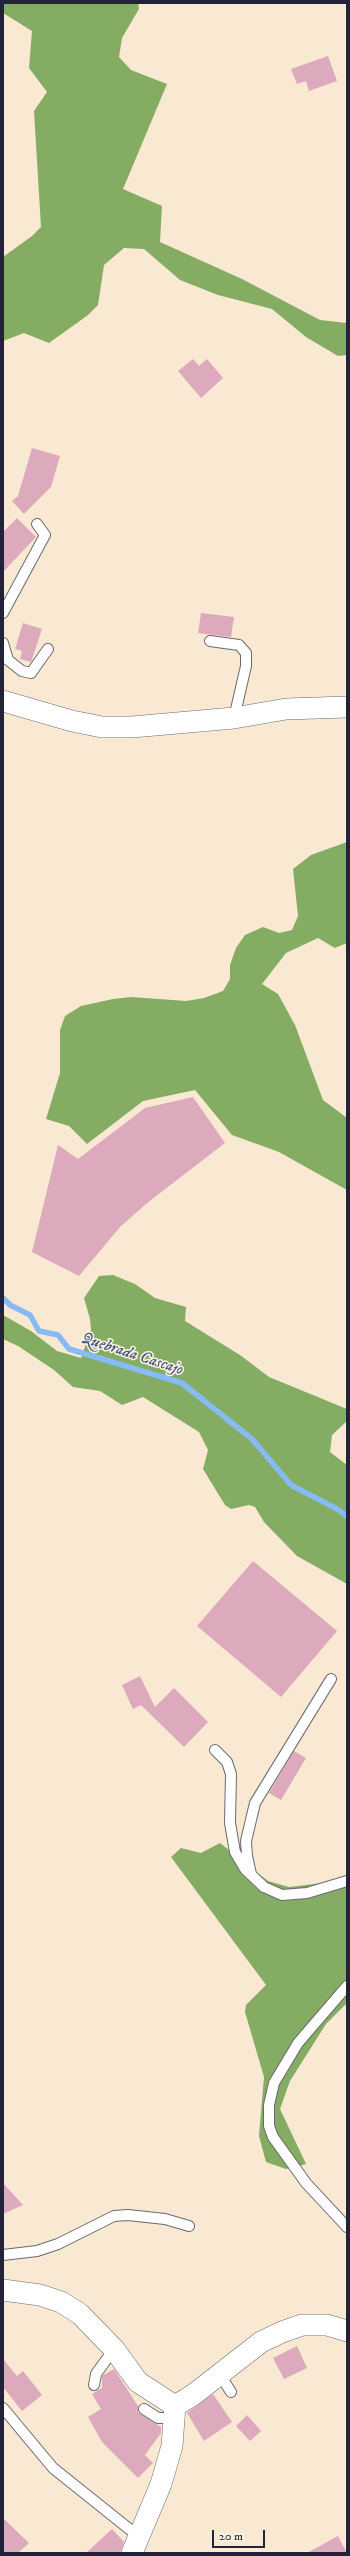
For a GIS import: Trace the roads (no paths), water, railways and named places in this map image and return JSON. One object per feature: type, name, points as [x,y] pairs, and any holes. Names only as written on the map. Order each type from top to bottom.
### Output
[{"type":"street","points":[[3,701],[72,721],[102,727],[132,727],[234,718],[286,710],[347,707]]},
{"type":"street","points":[[3,2290],[40,2295],[61,2302],[80,2314],[114,2349],[138,2382],[175,2410]]},
{"type":"street","points":[[135,2544],[161,2484],[172,2446],[175,2410],[261,2342],[302,2325],[327,2325],[346,2328]]},
{"type":"lane","points":[[3,613],[43,542],[45,535],[37,524]]},
{"type":"lane","points":[[210,641],[239,645],[246,653],[246,666],[234,718]]},
{"type":"lane","points":[[3,643],[8,660],[22,671],[31,673],[48,649]]},
{"type":"lane","points":[[252,1876],[247,1856],[246,1841],[255,1803],[331,1679]]},
{"type":"lane","points":[[214,1750],[227,1762],[231,1774],[230,1823],[235,1852],[244,1869],[264,1887],[282,1895],[307,1893],[347,1881]]},
{"type":"lane","points":[[347,1986],[298,2043],[274,2083],[269,2105],[269,2119],[273,2137],[306,2183],[347,2227]]},
{"type":"lane","points":[[3,2254],[37,2251],[58,2244],[114,2216],[128,2215],[165,2219],[189,2226]]},
{"type":"lane","points":[[94,2385],[96,2374],[114,2349]]},
{"type":"lane","points":[[220,2375],[231,2392]]},
{"type":"lane","points":[[3,2408],[53,2468],[135,2544]]},
{"type":"lane","points":[[144,2409],[158,2418],[168,2418],[175,2410]]},
{"type":"waterway","name":"Quebrada Cascajo","points":[[3,1298],[10,1305],[30,1315],[39,1331],[58,1335],[69,1349],[182,1383],[252,1439],[291,1485],[339,1510],[347,1517]]}]
